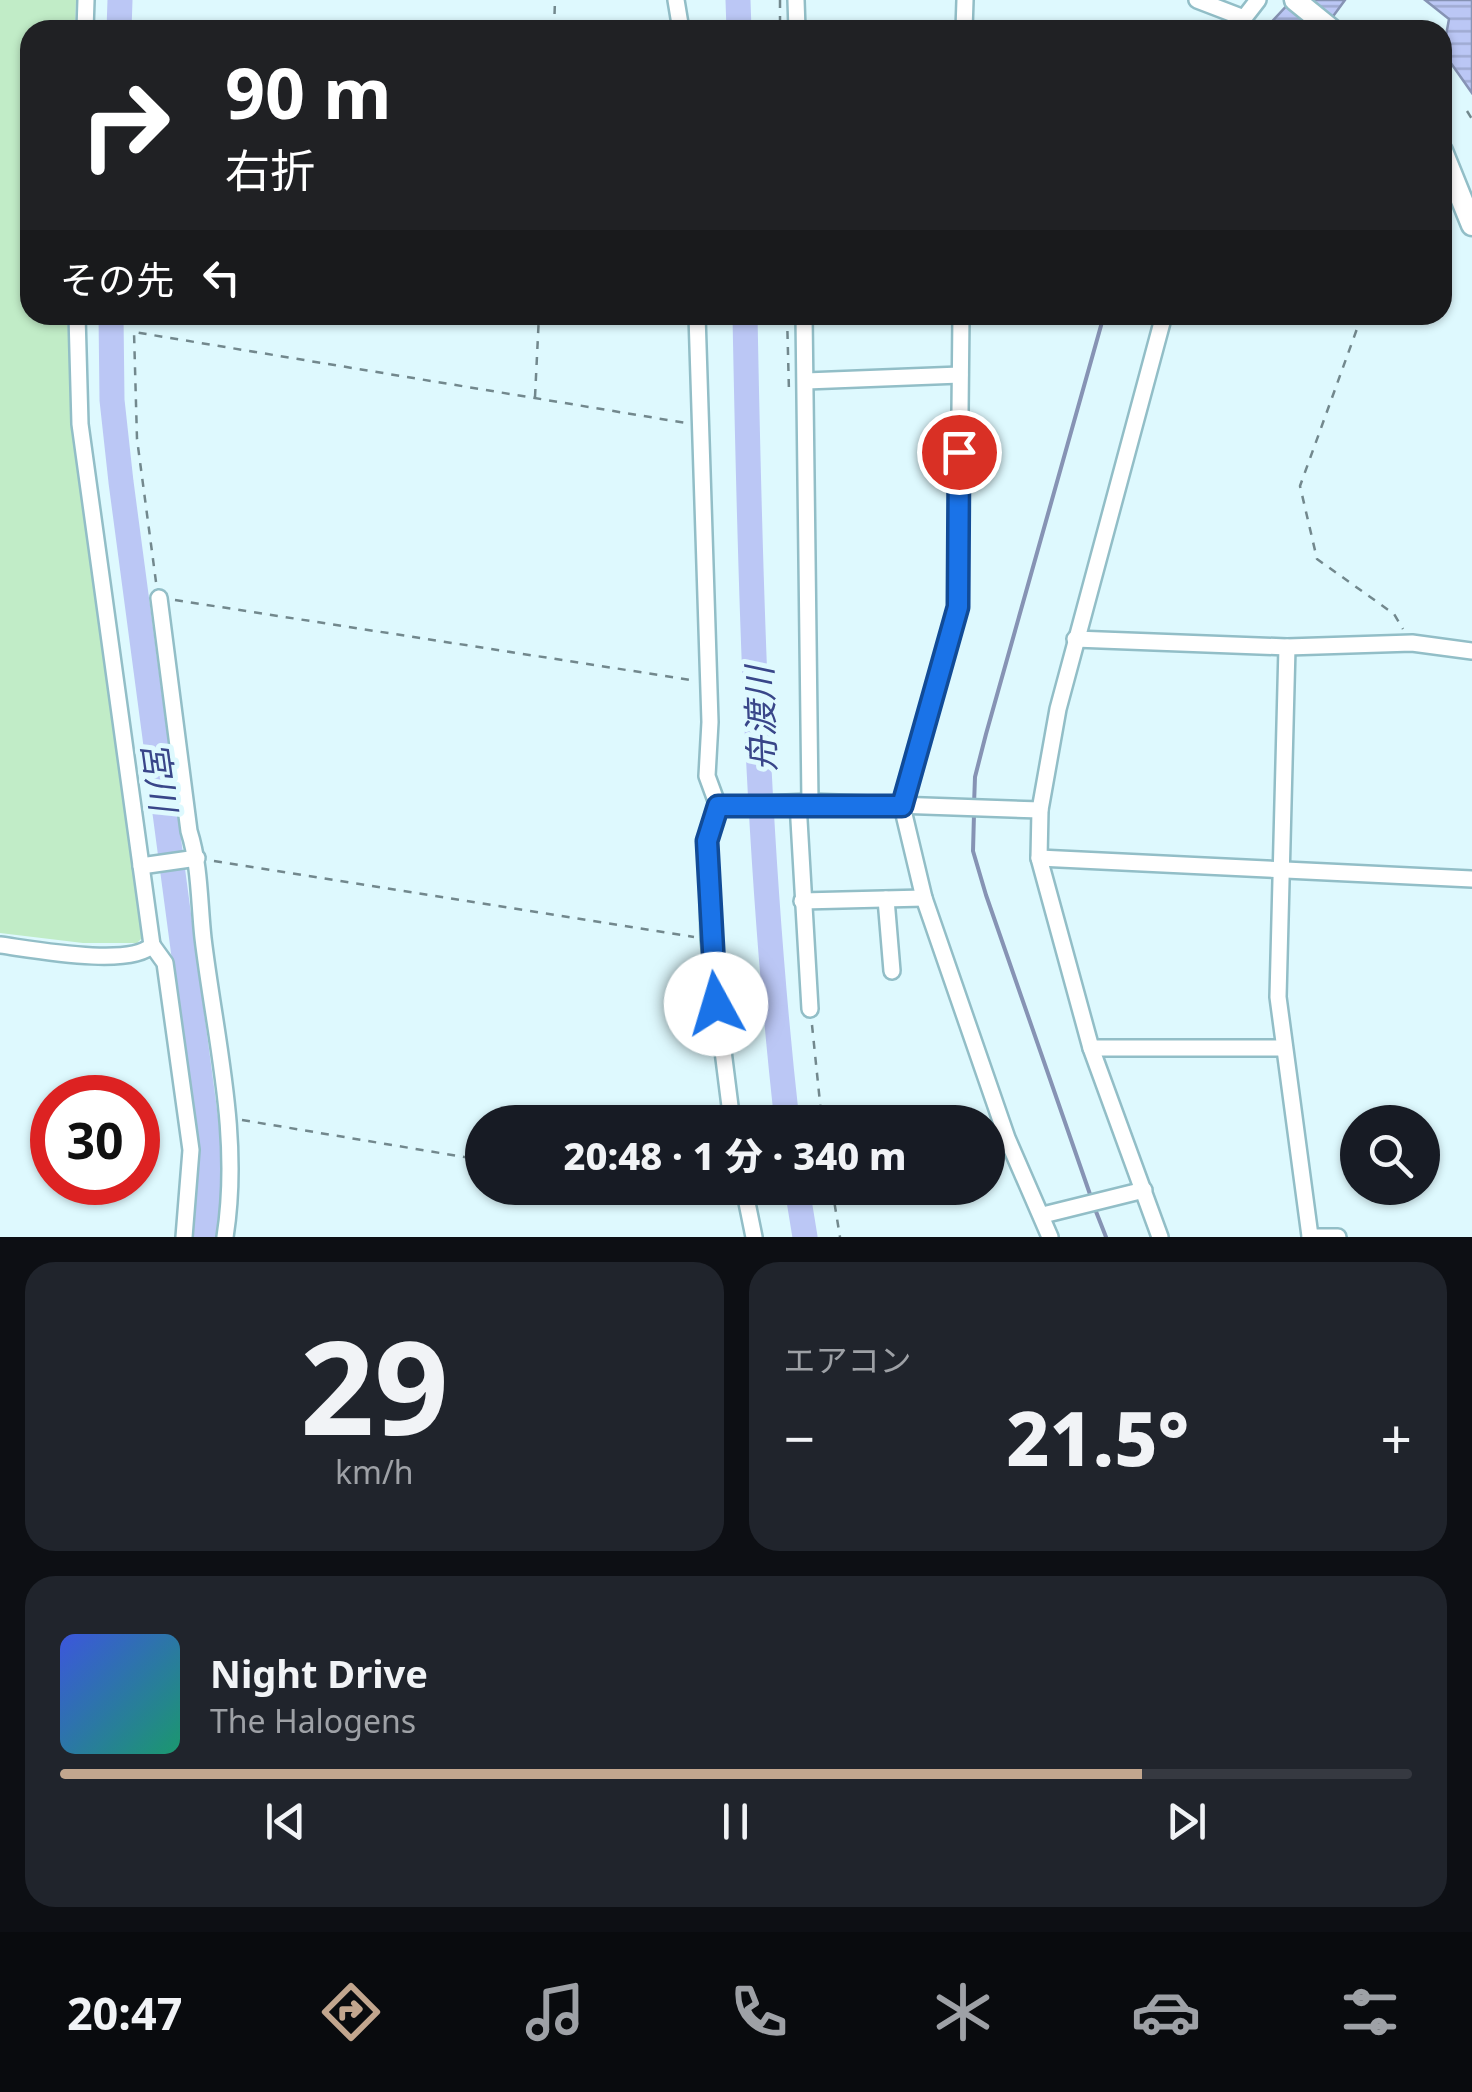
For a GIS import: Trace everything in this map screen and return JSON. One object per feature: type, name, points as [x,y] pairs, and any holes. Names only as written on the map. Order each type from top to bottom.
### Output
[{"type":"main road","points":[[1295,0],[1320,20]]},
{"type":"main road","points":[[1452,176],[1472,226]]},
{"type":"street","points":[[1197,0],[1244,18],[1258,0]]},
{"type":"street","points":[[78,325],[80,424],[146,864],[152,945],[165,963],[186,1113],[191,1164],[184,1237]]},
{"type":"street","points":[[697,325],[708,776],[722,805],[707,841],[710,940],[730,1105]]},
{"type":"street","points":[[804,325],[799,803],[810,1009]]},
{"type":"street","points":[[961,325],[958,607],[902,806],[924,898],[1007,1138],[1050,1237]]},
{"type":"street","points":[[1160,1237],[1091,1048],[1039,858],[1040,810],[1075,639],[1161,325]]},
{"type":"street","points":[[806,381],[960,375]]},
{"type":"street","points":[[158,598],[229,1118],[233,1158],[225,1237]]},
{"type":"street","points":[[1075,639],[1287,646],[1412,643],[1472,650]]},
{"type":"street","points":[[1287,646],[1278,998],[1310,1236],[1338,1237]]},
{"type":"street","points":[[722,805],[799,803],[1040,810]]},
{"type":"street","points":[[146,864],[194,857]]},
{"type":"street","points":[[1039,858],[1472,879]]},
{"type":"street","points":[[802,901],[924,898]]},
{"type":"street","points":[[886,899],[892,971]]},
{"type":"street","points":[[0,944],[73,954],[139,954],[152,945]]},
{"type":"street","points":[[1091,1048],[1283,1048]]},
{"type":"street","points":[[1043,1215],[1144,1190]]},
{"type":"street","points":[[748,1205],[754,1237]]},
{"type":"path","points":[[1466,112],[1472,119]]},
{"type":"path","points":[[535,399],[539,325]]},
{"type":"path","points":[[1358,325],[1300,486],[1317,559],[1394,614],[1412,643]]},
{"type":"path","points":[[702,426],[134,332],[136,439],[158,598],[707,682]]},
{"type":"path","points":[[194,857],[710,940]]},
{"type":"path","points":[[810,1009],[820,1105]]},
{"type":"path","points":[[229,1118],[465,1157]]},
{"type":"path","points":[[835,1205],[840,1237]]},
{"type":"green space","points":[[0,0],[76,0],[75,20],[20,20],[20,325],[67,325],[73,438],[143,937],[137,943],[83,943],[0,933]]},
{"type":"water","points":[[1292,0],[1345,0],[1330,20],[1273,20]]},
{"type":"water","points":[[1425,0],[1472,0],[1472,93],[1452,65],[1449,19]]},
{"type":"waterway","name":"宮川","points":[[119,20],[120,0]]},
{"type":"waterway","name":"舟渡川","points":[[738,0],[739,20]]},
{"type":"waterway","name":"宮川","points":[[111,325],[112,400],[121,482],[211,1159],[204,1237]]},
{"type":"waterway","name":"舟渡川","points":[[745,325],[762,820],[785,1105]]},
{"type":"waterway","points":[[974,805],[975,777],[986,734],[1101,325]]},
{"type":"waterway","points":[[974,814],[973,851],[986,895],[1092,1200]]},
{"type":"waterway","name":"舟渡川","points":[[800,1205],[805,1237]]},
{"type":"waterway","points":[[1095,1209],[1106,1237]]},
{"type":"route","points":[[716,1004],[707,841],[718,806],[810,802],[902,806],[958,607],[959,452]]}]
